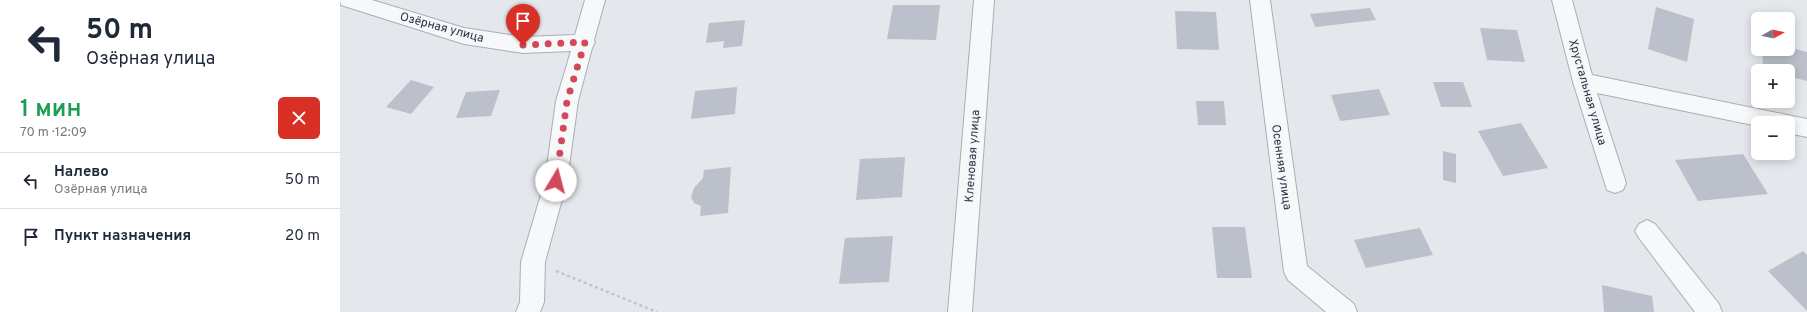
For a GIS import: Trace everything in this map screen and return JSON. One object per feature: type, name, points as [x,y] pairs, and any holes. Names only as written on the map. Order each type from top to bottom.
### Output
[{"type":"street","name":"Озёрная улица","points":[[348,0],[464,36],[523,45],[585,42]]},
{"type":"street","points":[[528,312],[532,302],[533,262],[556,181],[567,101],[585,42],[595,0]]},
{"type":"street","name":"Кленовая улица","points":[[960,312],[984,0]]},
{"type":"street","name":"Осенняя улица","points":[[1260,0],[1296,272],[1345,312]]},
{"type":"street","name":"Хрустальная улица","points":[[1562,0],[1583,82],[1615,183]]},
{"type":"street","points":[[1583,82],[1751,116]]},
{"type":"street","points":[[1795,125],[1807,128]]},
{"type":"street","points":[[1647,231],[1710,312]]},
{"type":"path","points":[[533,262],[657,312]]},
{"type":"building","points":[[893,5],[940,5],[936,40],[887,39]]},
{"type":"building","points":[[1656,7],[1694,19],[1687,62],[1648,49]]},
{"type":"building","points":[[1370,8],[1376,20],[1315,27],[1310,14]]},
{"type":"building","points":[[1175,11],[1216,12],[1219,50],[1177,49]]},
{"type":"building","points":[[745,20],[742,46],[723,48],[724,41],[706,43],[709,23]]},
{"type":"building","points":[[1480,28],[1517,30],[1525,62],[1487,60]]},
{"type":"building","points":[[1795,49],[1807,52],[1807,81],[1795,78],[1795,64],[1763,64],[1762,56],[1795,56]]},
{"type":"building","points":[[411,80],[434,87],[411,114],[386,107]]},
{"type":"building","points":[[1433,82],[1463,82],[1472,107],[1441,107]]},
{"type":"building","points":[[737,87],[735,114],[691,119],[695,91]]},
{"type":"building","points":[[1379,89],[1390,115],[1340,121],[1331,95]]},
{"type":"building","points":[[500,90],[491,116],[456,118],[466,92]]},
{"type":"building","points":[[1196,101],[1224,101],[1226,125],[1198,125]]},
{"type":"building","points":[[1521,123],[1548,168],[1503,176],[1478,131]]},
{"type":"building","points":[[1443,151],[1456,154],[1456,183],[1443,180]]},
{"type":"building","points":[[1743,154],[1768,194],[1698,201],[1675,160]]},
{"type":"building","points":[[905,157],[902,197],[856,200],[860,159]]},
{"type":"building","points":[[731,167],[728,213],[700,216],[701,206],[694,203],[691,197],[694,188],[703,178],[704,170]]},
{"type":"building","points":[[1212,227],[1245,227],[1252,278],[1217,278]]},
{"type":"building","points":[[1420,228],[1433,255],[1366,268],[1354,240]]},
{"type":"building","points":[[893,236],[889,282],[839,284],[845,238]]},
{"type":"building","points":[[1803,251],[1807,255],[1807,311],[1768,271]]},
{"type":"building","points":[[1602,285],[1652,296],[1654,312],[1604,312]]},
{"type":"route","points":[[523,45],[585,42],[567,101],[556,181]]}]
